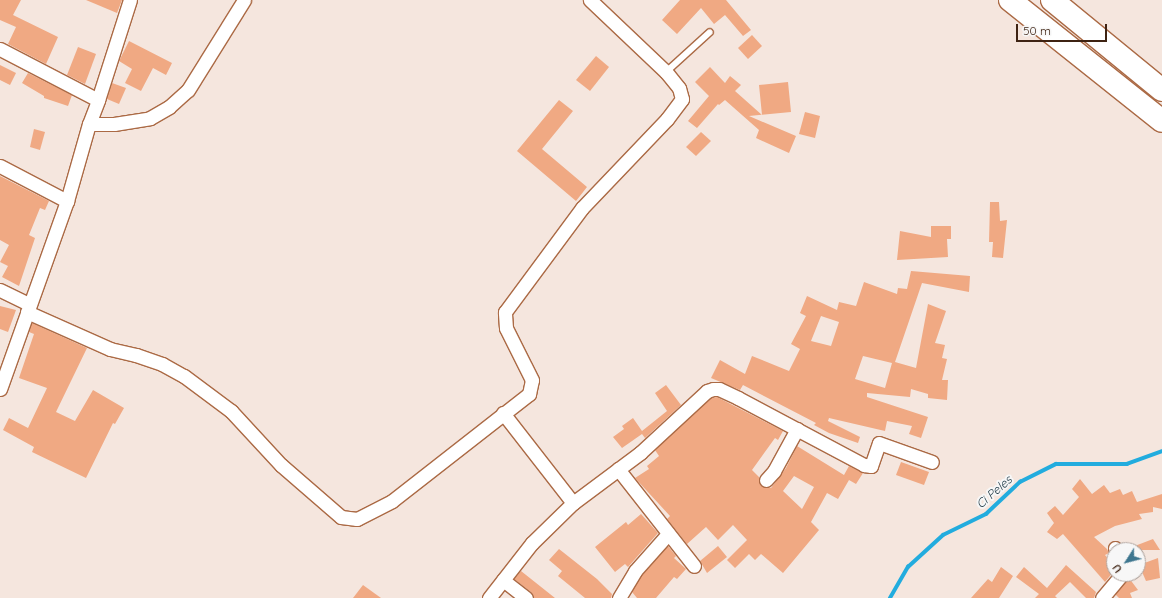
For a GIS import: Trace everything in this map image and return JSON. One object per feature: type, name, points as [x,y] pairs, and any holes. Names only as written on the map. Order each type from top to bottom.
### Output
[{"type":"highway","points":[[1010,0],[1162,121]]},
{"type":"highway","points":[[1058,4],[1162,90]]},
{"type":"street","points":[[0,389],[67,201],[89,124],[130,0]]},
{"type":"street","points":[[89,124],[114,124],[150,118],[169,107],[188,90],[244,0]]},
{"type":"street","points":[[0,290],[28,308],[110,350],[136,355],[162,364],[201,387],[230,411],[281,465],[341,517],[357,519],[392,502],[529,394],[532,380],[506,328],[505,312],[582,208],[679,106],[682,93],[666,72],[590,0]]},
{"type":"street","points":[[0,49],[98,100]]},
{"type":"street","points":[[0,166],[67,201]]},
{"type":"street","points":[[489,598],[532,543],[573,503],[640,453],[707,391],[713,389],[719,389],[869,466],[873,462],[879,443],[932,462]]},
{"type":"street","points":[[503,413],[573,503]]},
{"type":"street","points":[[766,480],[774,471],[797,429]]},
{"type":"street","points":[[618,469],[694,566]]},
{"type":"street","points":[[619,598],[635,570],[668,534]]},
{"type":"street","points":[[503,580],[526,598]]},
{"type":"street","points":[[1102,598],[1115,582]]},
{"type":"lane","points":[[666,72],[710,32]]},
{"type":"building","points":[[0,0],[21,0],[13,15],[58,37],[46,64],[8,44],[16,27],[0,20]]},
{"type":"building","points":[[86,0],[122,0],[117,13]]},
{"type":"building","points":[[680,0],[726,0],[751,30],[743,36],[725,15],[714,24],[701,8],[677,34],[662,20]]},
{"type":"building","points":[[752,35],[762,46],[748,59],[738,48]]},
{"type":"building","points":[[129,41],[172,63],[166,75],[153,68],[141,91],[125,83],[132,69],[119,61]]},
{"type":"building","points":[[78,47],[96,54],[85,84],[67,75]]},
{"type":"building","points":[[596,56],[609,67],[590,91],[576,80]]},
{"type":"building","points":[[0,65],[16,73],[10,85],[0,80]]},
{"type":"building","points":[[710,67],[725,83],[730,76],[741,85],[735,91],[762,115],[749,116],[796,136],[789,153],[756,138],[759,130],[725,100],[719,105],[718,104],[697,128],[688,121],[709,96],[695,82]]},
{"type":"building","points":[[28,73],[72,95],[68,106],[44,98],[44,96],[22,83]]},
{"type":"building","points":[[788,82],[791,112],[762,115],[759,85]]},
{"type":"building","points":[[112,83],[126,88],[119,104],[107,99]]},
{"type":"building","points":[[559,100],[573,111],[542,149],[587,187],[576,201],[517,151]]},
{"type":"building","points":[[805,112],[820,116],[815,138],[799,134]]},
{"type":"building","points":[[34,129],[45,132],[40,150],[30,147]]},
{"type":"building","points":[[701,132],[711,141],[696,156],[686,147]]},
{"type":"building","points":[[0,176],[49,201],[45,210],[40,208],[29,235],[35,238],[19,286],[2,277],[8,266],[0,262],[9,245],[0,240]]},
{"type":"building","points":[[990,202],[999,202],[1000,221],[1007,220],[1003,258],[992,257],[993,242],[989,242]]},
{"type":"building","points":[[931,226],[951,226],[951,239],[947,239],[948,257],[897,260],[900,231],[931,237]]},
{"type":"building","points":[[911,271],[970,276],[969,292],[922,283],[895,362],[916,368],[928,304],[946,311],[935,343],[945,345],[942,358],[947,359],[942,380],[948,380],[947,400],[928,398],[928,394],[911,389],[910,397],[867,393],[867,397],[928,417],[921,438],[909,434],[912,426],[887,421],[885,431],[829,418],[828,421],[860,437],[858,443],[829,433],[814,425],[816,423],[743,385],[740,390],[711,378],[720,360],[745,374],[752,356],[789,371],[800,349],[791,344],[806,316],[800,313],[807,296],[837,310],[839,302],[856,306],[864,282],[897,294],[898,288],[907,289]],"holes":[[[821,316],[839,322],[831,346],[811,341]],[[863,356],[892,363],[885,388],[855,379]]]},
{"type":"building","points":[[0,306],[16,310],[8,332],[0,329]]},
{"type":"building","points":[[32,323],[87,348],[56,412],[75,421],[93,390],[124,408],[115,424],[113,423],[86,478],[32,452],[34,447],[3,430],[9,418],[28,428],[47,388],[19,378],[34,334],[29,332]]},
{"type":"building","points":[[666,385],[681,405],[645,438],[642,434],[622,448],[613,437],[624,429],[622,426],[633,418],[642,431],[667,411],[655,393]]},
{"type":"building","points":[[717,397],[783,431],[778,440],[775,438],[752,470],[759,477],[761,486],[771,488],[786,468],[797,446],[844,475],[849,466],[863,473],[856,484],[849,480],[838,499],[827,493],[811,522],[819,530],[783,573],[761,554],[755,560],[749,554],[735,568],[727,560],[747,540],[733,525],[718,540],[706,527],[687,544],[667,519],[670,516],[635,478],[649,469],[647,466],[659,456],[655,450],[711,398]],"holes":[[[794,476],[814,487],[802,509],[783,491]]]},
{"type":"building","points":[[901,462],[929,472],[924,485],[896,475]]},
{"type":"building","points":[[1080,479],[1092,494],[1104,485],[1110,493],[1120,489],[1123,495],[1132,491],[1137,502],[1162,494],[1162,509],[1153,507],[1153,512],[1139,514],[1142,519],[1115,526],[1094,537],[1106,548],[1105,582],[1063,534],[1057,539],[1047,532],[1054,523],[1047,513],[1055,506],[1063,515],[1079,497],[1072,489]]},
{"type":"building","points":[[641,514],[658,533],[628,567],[625,564],[615,572],[595,547],[626,522],[628,525]]},
{"type":"building","points":[[1153,539],[1160,550],[1146,550],[1145,542]]},
{"type":"building","points":[[668,546],[676,556],[674,558],[686,569],[677,579],[674,577],[656,598],[637,598],[632,592],[641,576]]},
{"type":"building","points":[[718,546],[727,557],[707,573],[700,561]]},
{"type":"building","points":[[559,549],[597,579],[612,594],[611,598],[585,598],[558,576],[562,571],[549,560]]},
{"type":"building","points":[[1158,558],[1160,578],[1146,581],[1146,562]]},
{"type":"building","points":[[1066,565],[1096,592],[1094,598],[1086,598],[1070,582],[1055,596],[1057,598],[1035,598],[1039,594],[1016,577],[1024,567],[1047,588]]},
{"type":"building","points":[[1001,567],[1013,576],[999,598],[971,598],[988,579],[992,582]]},
{"type":"building","points":[[521,571],[555,598],[534,598],[531,592],[514,579]]},
{"type":"building","points":[[1126,582],[1132,582],[1138,590],[1130,593],[1132,598],[1119,598],[1115,594]]},
{"type":"building","points":[[363,585],[381,598],[353,598]]},
{"type":"waterway","name":"Ci Peles","points":[[890,598],[908,567],[943,535],[986,514],[1020,482],[1056,464],[1127,464],[1162,451]]}]
